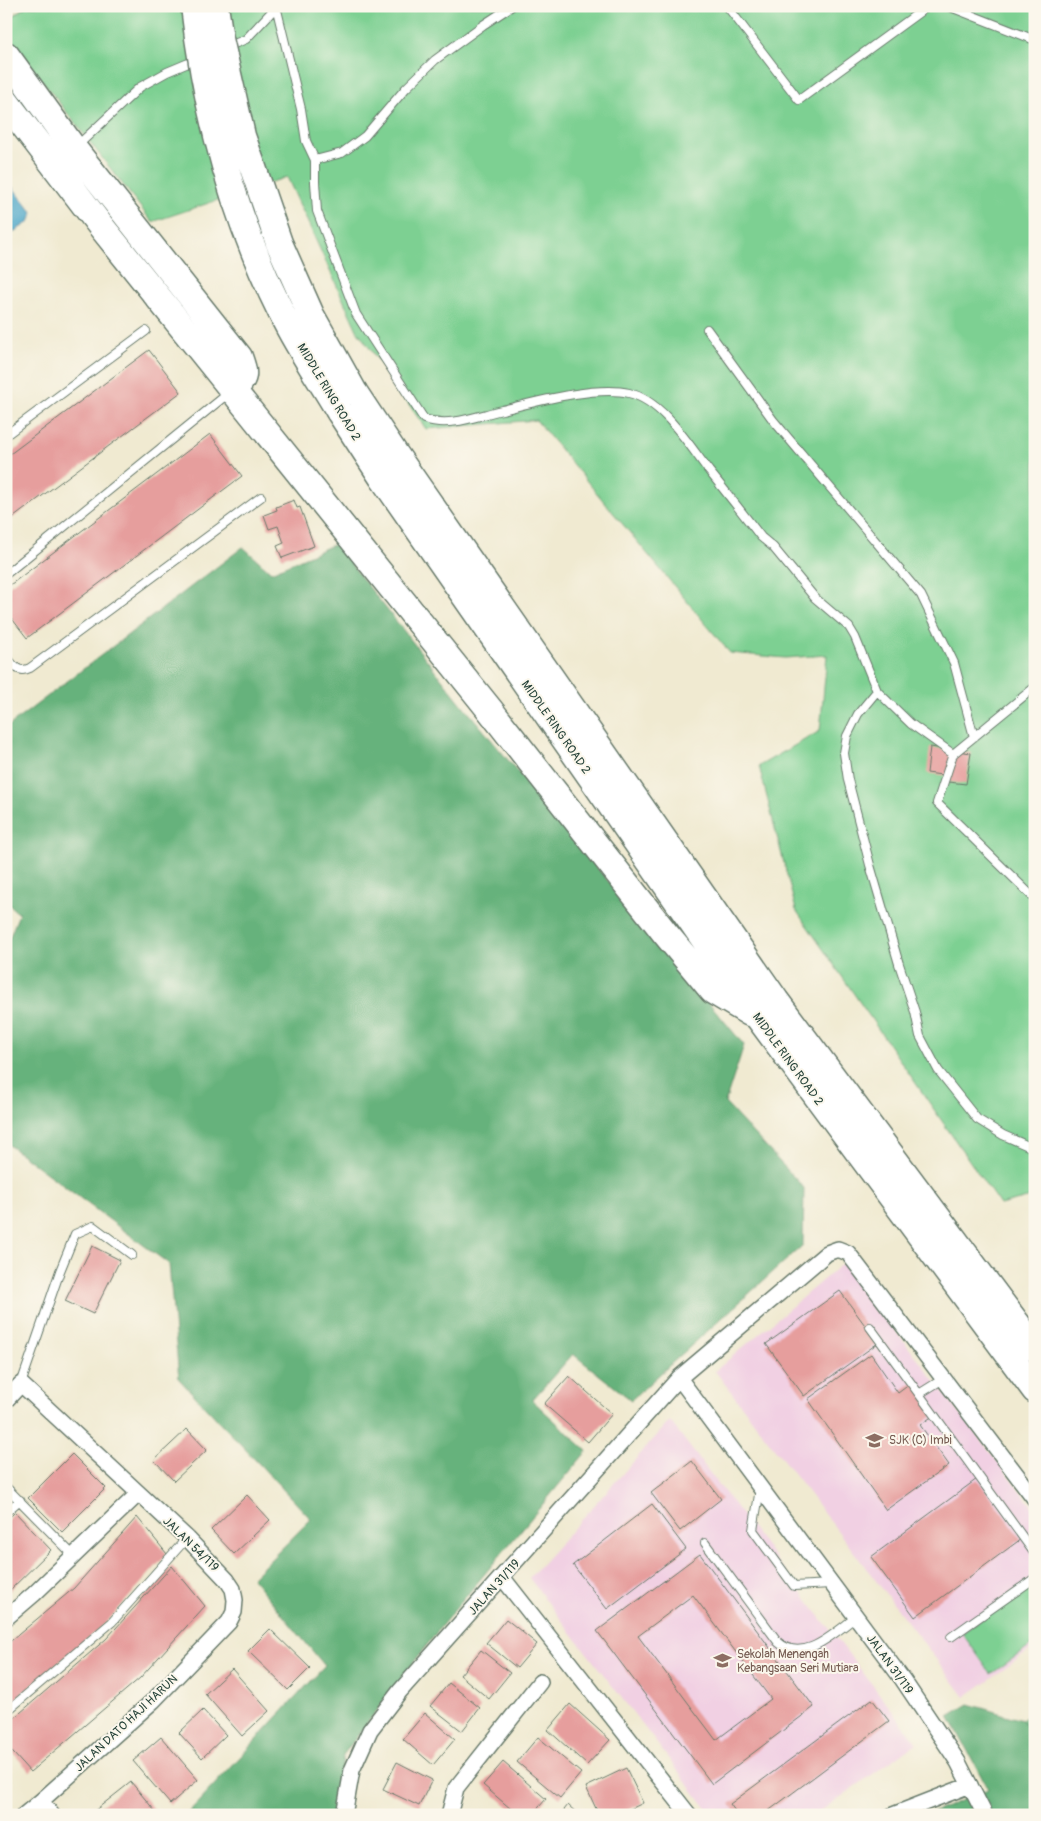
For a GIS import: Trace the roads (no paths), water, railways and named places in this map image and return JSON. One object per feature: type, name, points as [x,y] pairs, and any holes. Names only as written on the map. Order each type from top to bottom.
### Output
[{"type":"highway","name":"MIDDLE RING ROAD 2","points":[[194,6],[198,46],[216,133],[249,238],[283,317],[347,402],[395,454],[776,1001],[1035,1348]]},
{"type":"highway","name":"MIDDLE RING ROAD 2","points":[[215,6],[220,39],[242,136],[279,243],[347,402],[388,485],[759,1018],[1035,1390]]},
{"type":"highway","points":[[6,55],[74,149],[238,357],[243,369],[242,382],[232,391]]},
{"type":"highway","points":[[6,102],[100,225],[232,391],[490,710],[600,852],[713,991],[759,1018]]},
{"type":"street","name":"JALAN 31/119","points":[[344,1815],[352,1770],[370,1730],[400,1691],[679,1378],[827,1253],[838,1249],[848,1253],[943,1380]]},
{"type":"street","name":"JALAN 31/119","points":[[679,1378],[909,1688],[958,1762],[984,1815]]},
{"type":"street","points":[[943,1380],[1035,1499]]},
{"type":"street","points":[[6,1400],[20,1384]]},
{"type":"street","name":"JALAN 54/119","points":[[20,1384],[187,1538],[227,1580],[235,1600]]},
{"type":"street","points":[[6,1618],[34,1594],[138,1494]]},
{"type":"street","points":[[502,1577],[689,1815]]},
{"type":"street","name":"JALAN DATO HAJI HARUN","points":[[24,1815],[42,1801],[166,1688],[229,1622],[234,1612],[235,1600]]},
{"type":"street","points":[[449,1815],[456,1788],[540,1682]]},
{"type":"street","points":[[893,1815],[970,1785]]},
{"type":"street","points":[[42,1801],[52,1815]]},
{"type":"lane","points":[[315,160],[342,153],[365,136],[406,88],[436,60],[512,6]]},
{"type":"lane","points":[[727,6],[799,100],[928,6]]},
{"type":"lane","points":[[948,6],[1035,40]]},
{"type":"lane","points":[[276,7],[301,109],[306,141],[315,160],[317,211],[356,314],[424,419],[439,423],[459,422],[486,413],[553,398],[600,391],[628,392],[646,400],[657,408],[674,426],[761,538],[773,547],[805,587],[849,627],[855,637],[877,692],[911,724],[954,754]]},
{"type":"lane","points":[[74,149],[140,87],[167,72],[246,39],[276,7]]},
{"type":"lane","points":[[707,329],[773,420],[921,595],[954,663],[974,737]]},
{"type":"lane","points":[[6,435],[146,331]]},
{"type":"lane","points":[[6,574],[232,391]]},
{"type":"lane","points":[[6,656],[17,669],[30,668],[261,497]]},
{"type":"lane","points":[[1035,687],[954,754],[937,803],[1035,899]]},
{"type":"lane","points":[[877,692],[858,714],[847,736],[844,753],[848,780],[870,865],[915,1012],[920,1036],[938,1070],[977,1119],[1003,1135],[1035,1149]]},
{"type":"lane","points":[[20,1384],[75,1234],[94,1226],[132,1255]]},
{"type":"lane","points":[[870,1328],[1035,1554]]},
{"type":"lane","points":[[919,1394],[943,1380]]},
{"type":"lane","points":[[6,1487],[74,1556]]},
{"type":"lane","points":[[760,1488],[753,1530],[794,1586],[832,1584]]},
{"type":"lane","points":[[6,1512],[20,1500]]},
{"type":"lane","points":[[6,1712],[112,1622],[187,1538]]},
{"type":"lane","points":[[705,1543],[784,1648],[796,1651],[813,1647],[856,1617]]},
{"type":"lane","points":[[951,1637],[1035,1578]]},
{"type":"water","points":[[6,179],[33,213],[29,222],[6,237]]},
{"type":"place","name":"SJK (C) Imbi","points":[[875,1440]]},
{"type":"place","name":"Sekolah Menengah Kebangsaan Seri Mutiara","points":[[723,1661]]}]
